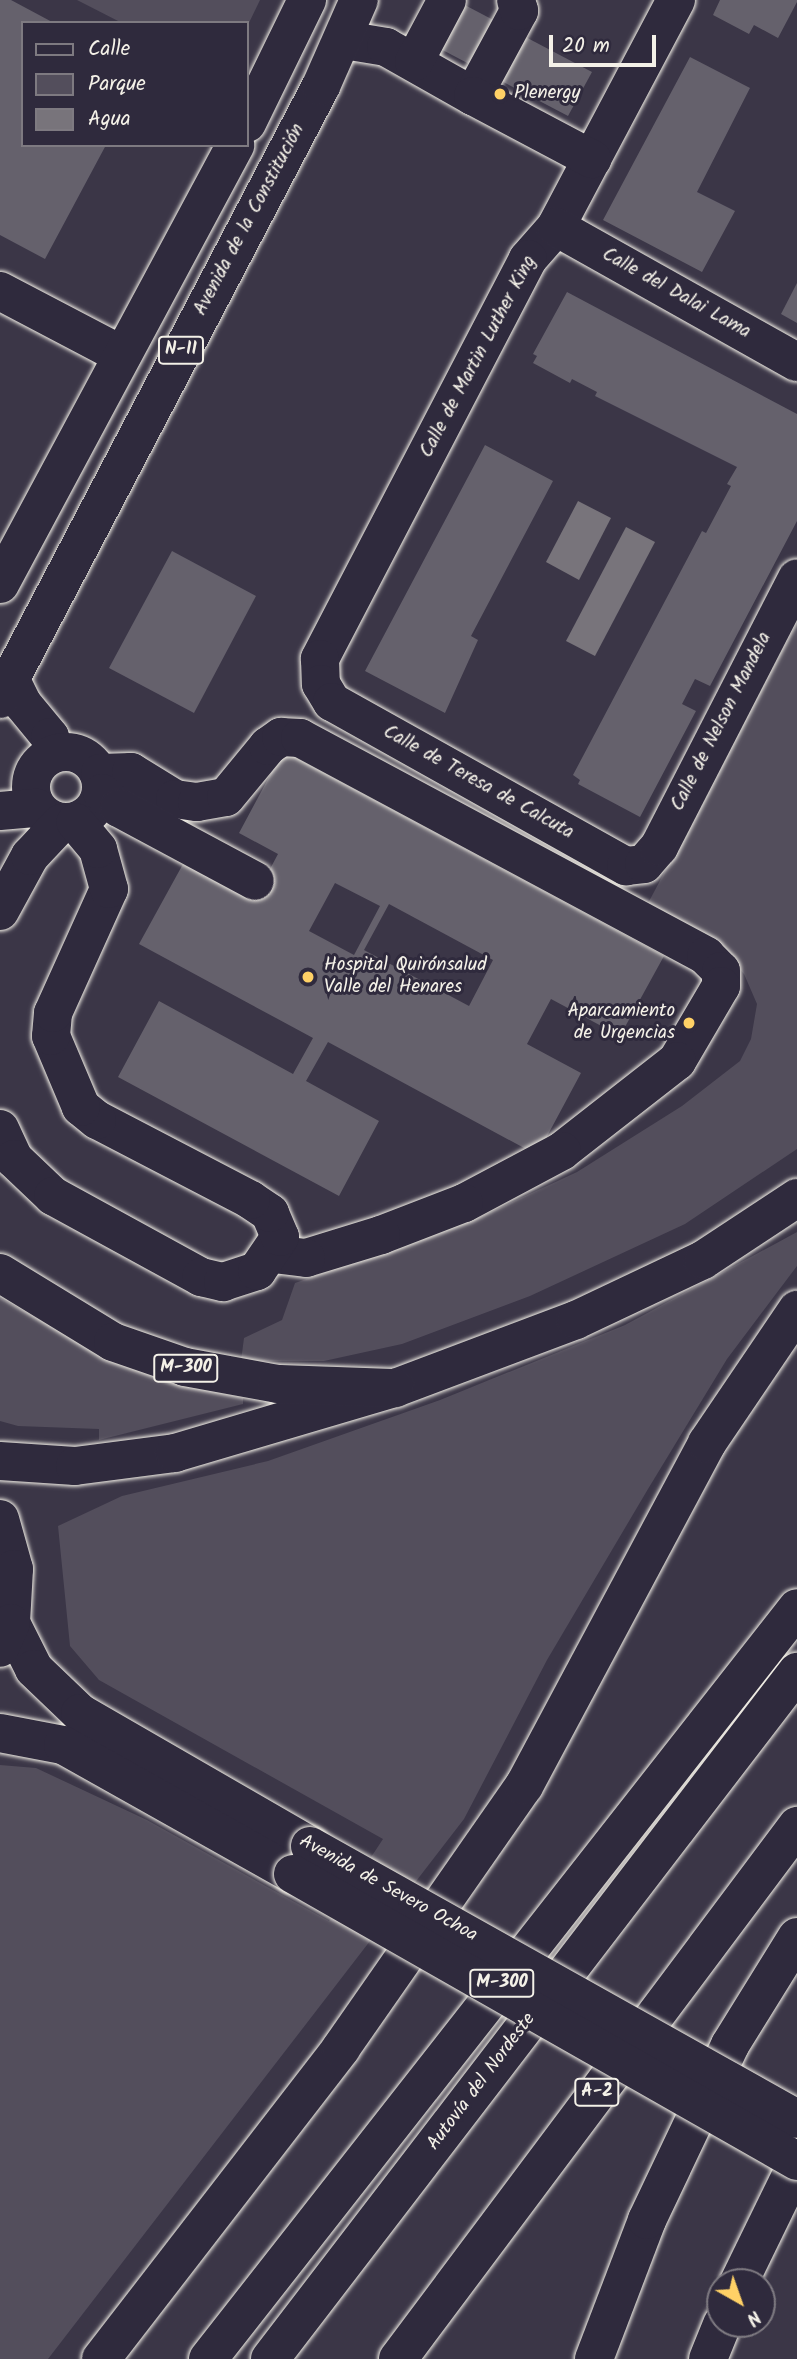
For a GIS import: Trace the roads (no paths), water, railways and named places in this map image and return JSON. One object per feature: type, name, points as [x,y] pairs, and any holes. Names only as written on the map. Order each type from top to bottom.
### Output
[{"type":"main road","points":[[248,121],[307,0]]},
{"type":"main road","name":"Avenida de la Constitución","points":[[5,689],[344,40],[359,0]]},
{"type":"main road","points":[[414,62],[447,0]]},
{"type":"main road","points":[[473,96],[519,11],[516,0]]},
{"type":"main road","name":"Calle de Martin Luther King","points":[[321,684],[320,659],[528,259],[556,227],[676,0]]},
{"type":"main road","points":[[344,40],[386,47],[592,159]]},
{"type":"main road","name":"N-II","points":[[0,584],[234,147]]},
{"type":"main road","name":"Calle del Dalai Lama","points":[[556,227],[797,362]]},
{"type":"main road","points":[[0,291],[122,355]]},
{"type":"main road","name":"Calle de Nelson Mandela","points":[[644,864],[659,847],[797,578]]},
{"type":"main road","name":"Calle de Teresa de Calcuta","points":[[321,684],[332,702],[626,866],[644,864]]},
{"type":"main road","points":[[5,689],[22,703],[50,737],[53,754]]},
{"type":"main road","points":[[101,783],[131,772],[175,799],[226,797],[281,737],[300,738],[706,956],[721,971],[721,986],[677,1061],[562,1151],[464,1203],[381,1235],[306,1258],[271,1254]]},
{"type":"main road","points":[[0,1129],[14,1160],[53,1196],[201,1277],[223,1282],[257,1271],[280,1237],[270,1213],[97,1120],[81,1107],[51,1036],[53,1013],[108,889],[98,849],[58,818],[31,784],[42,761],[53,754],[80,755],[119,808],[255,881]]},
{"type":"main road","points":[[0,811],[58,818],[93,812],[101,783]]},
{"type":"main road","points":[[0,911],[30,856],[58,818]]},
{"type":"main road","name":"M-300","points":[[0,1461],[75,1466],[175,1452],[395,1388],[576,1320],[703,1260],[797,1198]]},
{"type":"main road","name":"M-300","points":[[0,1273],[113,1342],[185,1367],[278,1384],[395,1388]]},
{"type":"main road","points":[[102,2359],[341,2048],[524,1786],[707,1443],[797,1310]]},
{"type":"main road","points":[[0,1519],[14,1569],[6,1636]]},
{"type":"main road","name":"M-300","points":[[208,2359],[797,1608]]},
{"type":"main road","name":"Avenida de Severo Ochoa","points":[[6,1636],[34,1669],[80,1713],[302,1860],[797,2162]]},
{"type":"main road","name":"Autovía del Nordeste","points":[[270,2359],[797,1672]]},
{"type":"main road","name":"Avenida de Severo Ochoa","points":[[0,1733],[63,1745],[302,1860],[797,2119]]},
{"type":"main road","name":"A-2","points":[[398,2359],[797,1826]]},
{"type":"main road","points":[[594,2359],[647,2220],[730,2045],[797,1937]]},
{"type":"main road","points":[[745,2268],[797,2162]]},
{"type":"main road","points":[[708,2359],[716,2338]]},
{"type":"water","points":[[578,501],[611,518],[579,580],[546,562]]},
{"type":"water","points":[[626,527],[655,542],[595,656],[566,641]]},
{"type":"place","name":"Plenergy","points":[[500,94]]},
{"type":"place","name":"Hospital Quirónsalud Valle del Henares","points":[[308,977]]},
{"type":"place","name":"Aparcamiento de Urgencias","points":[[689,1023]]}]
